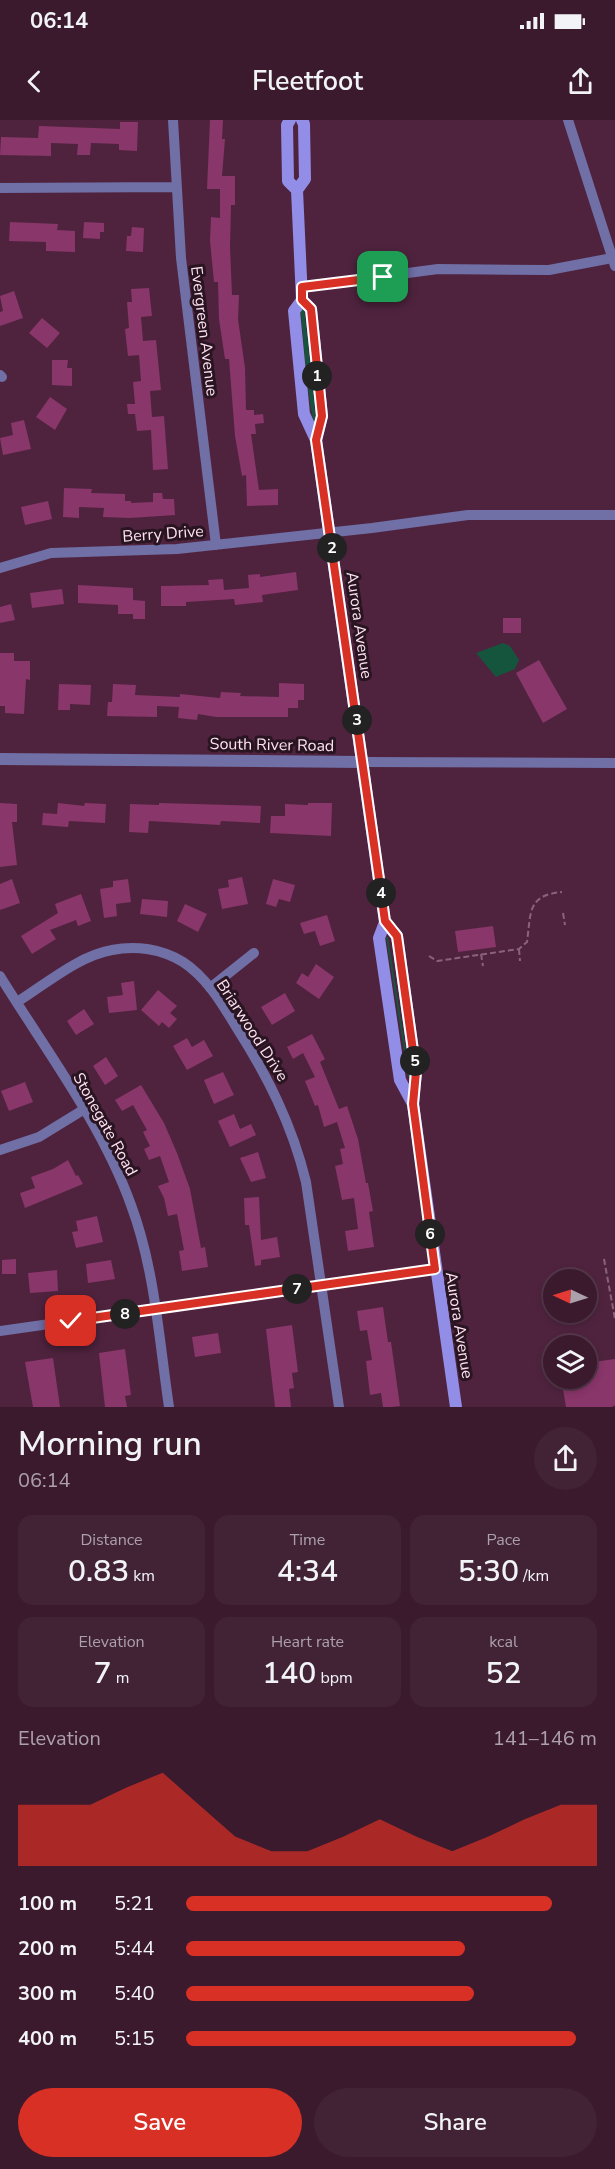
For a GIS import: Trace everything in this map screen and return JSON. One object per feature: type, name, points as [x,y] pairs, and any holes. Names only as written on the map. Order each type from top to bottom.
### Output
[{"type":"main road","name":"Aurora Avenue","points":[[290,120],[287,125],[288,181],[297,190]]},
{"type":"main road","name":"Aurora Avenue","points":[[302,120],[305,179],[297,190],[302,293],[311,309],[322,416],[316,440]]},
{"type":"main road","name":"Aurora Avenue","points":[[302,293],[294,311],[304,414],[316,440],[363,762],[385,921],[379,938],[400,1080],[413,1104]]},
{"type":"main road","name":"Aurora Avenue","points":[[385,921],[397,936],[416,1072],[413,1104],[456,1407]]},
{"type":"street","name":"Evergreen Avenue","points":[[173,120],[181,258],[216,545]]},
{"type":"street","points":[[302,293],[438,269],[549,270],[614,262],[568,120]]},
{"type":"street","points":[[0,188],[176,187]]},
{"type":"street","name":"Berry Drive","points":[[0,568],[51,553],[130,552],[216,545],[468,515],[615,515]]},
{"type":"street","name":"South River Road","points":[[0,759],[615,764]]},
{"type":"street","name":"Briarwood Drive","points":[[17,1002],[96,955],[130,948],[167,954],[183,962],[210,988],[263,1068],[294,1138],[306,1182],[339,1407]]},
{"type":"street","points":[[210,988],[254,953]]},
{"type":"street","name":"Stonegate Road","points":[[0,976],[113,1161],[132,1207],[148,1263],[170,1407]]},
{"type":"street","points":[[0,1150],[39,1137],[83,1110]]},
{"type":"street","points":[[0,1330],[435,1269]]},
{"type":"path","points":[[429,956],[437,961],[519,949],[527,942],[529,916],[534,905],[545,895],[562,892]]},
{"type":"path","points":[[563,913],[565,925]]},
{"type":"path","points":[[519,949],[520,961]]},
{"type":"path","points":[[481,954],[483,966]]},
{"type":"path","points":[[604,1259],[615,1319]]},
{"type":"green space","points":[[304,307],[317,430],[315,430],[312,416],[306,373],[301,316],[301,308]]},
{"type":"green space","points":[[503,643],[510,646],[519,660],[515,669],[496,677],[476,653]]},
{"type":"green space","points":[[386,937],[388,937],[410,1076],[408,1077]]},
{"type":"building","points":[[210,120],[223,120],[222,139],[225,139],[222,176],[235,176],[235,205],[231,205],[232,295],[239,295],[238,319],[245,368],[246,410],[254,410],[254,415],[263,414],[264,423],[255,424],[256,434],[251,434],[259,490],[278,489],[278,505],[247,506],[246,475],[242,476],[235,436],[229,359],[225,359],[219,319],[218,282],[214,282],[210,241],[211,217],[220,218],[220,189],[207,189]]},
{"type":"building","points":[[120,122],[138,122],[137,151],[119,150],[119,144],[91,143],[90,155],[77,155],[78,144],[51,143],[51,156],[0,155],[1,137],[38,138],[39,126],[120,129]]},
{"type":"building","points":[[10,222],[58,224],[57,230],[75,231],[75,252],[46,251],[46,242],[9,241]]},
{"type":"building","points":[[84,222],[104,223],[104,232],[100,232],[100,239],[83,238]]},
{"type":"building","points":[[132,227],[144,228],[143,252],[126,251],[127,236],[131,236]]},
{"type":"building","points":[[149,288],[152,316],[141,317],[143,341],[156,340],[161,390],[150,391],[152,417],[164,416],[168,469],[153,470],[151,430],[137,431],[135,414],[128,414],[127,404],[135,404],[133,382],[141,381],[139,355],[128,356],[125,329],[129,328],[127,302],[132,302],[131,289]]},
{"type":"building","points":[[14,291],[23,318],[0,326],[0,312],[3,311],[0,296]]},
{"type":"building","points":[[42,318],[60,333],[47,348],[29,333]]},
{"type":"building","points":[[52,360],[68,360],[67,368],[72,368],[72,386],[52,385]]},
{"type":"building","points":[[50,397],[67,409],[55,430],[36,417]]},
{"type":"building","points":[[24,420],[31,449],[3,455],[0,438],[13,435],[11,423]]},
{"type":"building","points":[[64,488],[92,489],[91,493],[125,494],[125,501],[131,501],[131,503],[153,502],[153,493],[162,493],[163,499],[174,499],[175,515],[103,517],[104,508],[79,507],[79,518],[63,517]]},
{"type":"building","points":[[48,501],[52,519],[25,525],[21,507]]},
{"type":"building","points":[[296,572],[298,590],[262,595],[263,602],[235,605],[234,599],[186,602],[186,606],[161,606],[161,586],[209,585],[208,580],[223,579],[224,590],[249,588],[248,575],[260,574],[260,577]]},
{"type":"building","points":[[78,585],[133,588],[133,600],[145,601],[145,619],[133,619],[133,614],[118,614],[118,605],[78,603]]},
{"type":"building","points":[[62,589],[64,604],[32,608],[30,593]]},
{"type":"building","points":[[11,604],[15,620],[0,623],[0,607]]},
{"type":"building","points":[[503,618],[521,618],[521,633],[503,633]]},
{"type":"building","points":[[0,653],[14,653],[14,661],[30,661],[30,680],[26,679],[24,714],[5,713],[5,706],[0,706]]},
{"type":"building","points":[[539,660],[567,709],[543,723],[516,673]]},
{"type":"building","points":[[279,683],[304,684],[304,700],[298,700],[298,708],[288,708],[288,717],[216,717],[198,714],[197,720],[178,718],[179,707],[157,706],[157,717],[107,716],[108,702],[112,702],[113,684],[136,685],[135,695],[180,697],[180,694],[220,698],[221,692],[241,693],[240,696],[279,697]]},
{"type":"building","points":[[59,684],[91,685],[90,705],[70,704],[70,710],[58,710]]},
{"type":"building","points":[[0,803],[17,804],[17,822],[12,822],[17,865],[0,867]]},
{"type":"building","points":[[58,803],[84,806],[85,803],[106,804],[105,823],[69,821],[68,827],[42,825],[43,813],[57,814]]},
{"type":"building","points":[[159,803],[261,806],[260,823],[221,821],[220,825],[149,821],[148,833],[129,832],[130,804],[159,805]]},
{"type":"building","points":[[308,803],[332,803],[331,836],[270,833],[271,816],[285,816],[285,804],[308,805]]},
{"type":"building","points":[[242,877],[248,904],[222,909],[218,889],[229,887],[228,880]]},
{"type":"building","points":[[12,879],[20,903],[0,910],[0,884]]},
{"type":"building","points":[[128,879],[131,902],[116,904],[117,916],[104,918],[100,889],[113,887],[113,881]]},
{"type":"building","points":[[273,879],[295,885],[290,902],[279,899],[276,907],[266,904]]},
{"type":"building","points":[[81,894],[91,921],[78,926],[76,920],[50,930],[56,939],[32,954],[21,936],[58,913],[55,904]]},
{"type":"building","points":[[142,899],[168,901],[167,917],[140,914]]},
{"type":"building","points":[[185,904],[207,914],[198,932],[177,921]]},
{"type":"building","points":[[327,915],[335,941],[320,946],[315,931],[304,934],[300,923]]},
{"type":"building","points":[[493,926],[496,947],[458,952],[455,931]]},
{"type":"building","points":[[316,964],[334,977],[319,999],[296,983],[302,973],[308,977]]},
{"type":"building","points":[[134,981],[137,1010],[109,1013],[107,997],[123,995],[121,983]]},
{"type":"building","points":[[158,990],[177,1006],[170,1013],[177,1019],[169,1028],[162,1022],[159,1026],[141,1010]]},
{"type":"building","points":[[285,993],[295,1011],[272,1025],[261,1007]]},
{"type":"building","points":[[84,1009],[94,1024],[76,1035],[67,1021]]},
{"type":"building","points":[[312,1034],[325,1059],[320,1062],[339,1109],[347,1106],[358,1139],[373,1211],[369,1212],[374,1247],[348,1251],[345,1231],[358,1229],[354,1198],[342,1200],[335,1166],[343,1164],[340,1149],[345,1148],[337,1122],[324,1127],[318,1105],[315,1106],[305,1081],[315,1077],[303,1053],[293,1059],[287,1047]]},
{"type":"building","points":[[187,1038],[192,1047],[204,1040],[213,1056],[187,1070],[173,1046]]},
{"type":"building","points":[[106,1057],[118,1076],[105,1085],[93,1066]]},
{"type":"building","points":[[223,1072],[234,1095],[214,1104],[204,1080]]},
{"type":"building","points":[[25,1082],[33,1102],[9,1111],[1,1091]]},
{"type":"building","points":[[141,1085],[164,1123],[177,1153],[190,1189],[201,1248],[205,1247],[208,1267],[182,1271],[179,1251],[184,1250],[177,1214],[168,1216],[164,1198],[158,1186],[169,1182],[160,1156],[149,1160],[144,1149],[150,1146],[143,1132],[147,1130],[133,1105],[122,1111],[115,1100]]},
{"type":"building","points":[[234,1114],[240,1129],[251,1124],[256,1135],[230,1147],[218,1121]]},
{"type":"building","points":[[258,1152],[266,1178],[251,1182],[240,1158]]},
{"type":"building","points":[[68,1160],[83,1184],[25,1208],[20,1193],[35,1188],[31,1177],[53,1169]]},
{"type":"building","points":[[259,1197],[261,1240],[277,1237],[280,1257],[261,1260],[261,1265],[255,1266],[249,1225],[245,1225],[244,1198]]},
{"type":"building","points":[[97,1216],[103,1242],[76,1248],[72,1232],[78,1231],[76,1221]]},
{"type":"building","points":[[16,1259],[16,1274],[2,1274],[2,1260]]},
{"type":"building","points":[[111,1260],[115,1279],[88,1283],[86,1264]]},
{"type":"building","points":[[57,1270],[58,1291],[30,1293],[28,1273]]},
{"type":"building","points":[[383,1307],[388,1342],[391,1342],[400,1406],[383,1407],[381,1393],[370,1395],[366,1361],[372,1360],[367,1330],[360,1331],[357,1311]]},
{"type":"building","points":[[292,1325],[298,1372],[292,1373],[294,1388],[289,1389],[291,1407],[275,1407],[266,1329]]},
{"type":"building","points":[[218,1333],[221,1353],[195,1357],[192,1337]]},
{"type":"building","points":[[125,1349],[131,1395],[125,1396],[127,1407],[105,1407],[99,1353]]},
{"type":"building","points":[[53,1358],[60,1407],[33,1407],[25,1362]]},
{"type":"building","points":[[615,1359],[615,1405],[612,1407],[566,1407],[563,1389],[597,1389],[597,1361]]},
{"type":"route","points":[[71,1321],[435,1269],[413,1104],[416,1072],[397,936],[385,921],[316,440],[322,416],[311,309],[302,300],[302,287],[383,277]]}]
